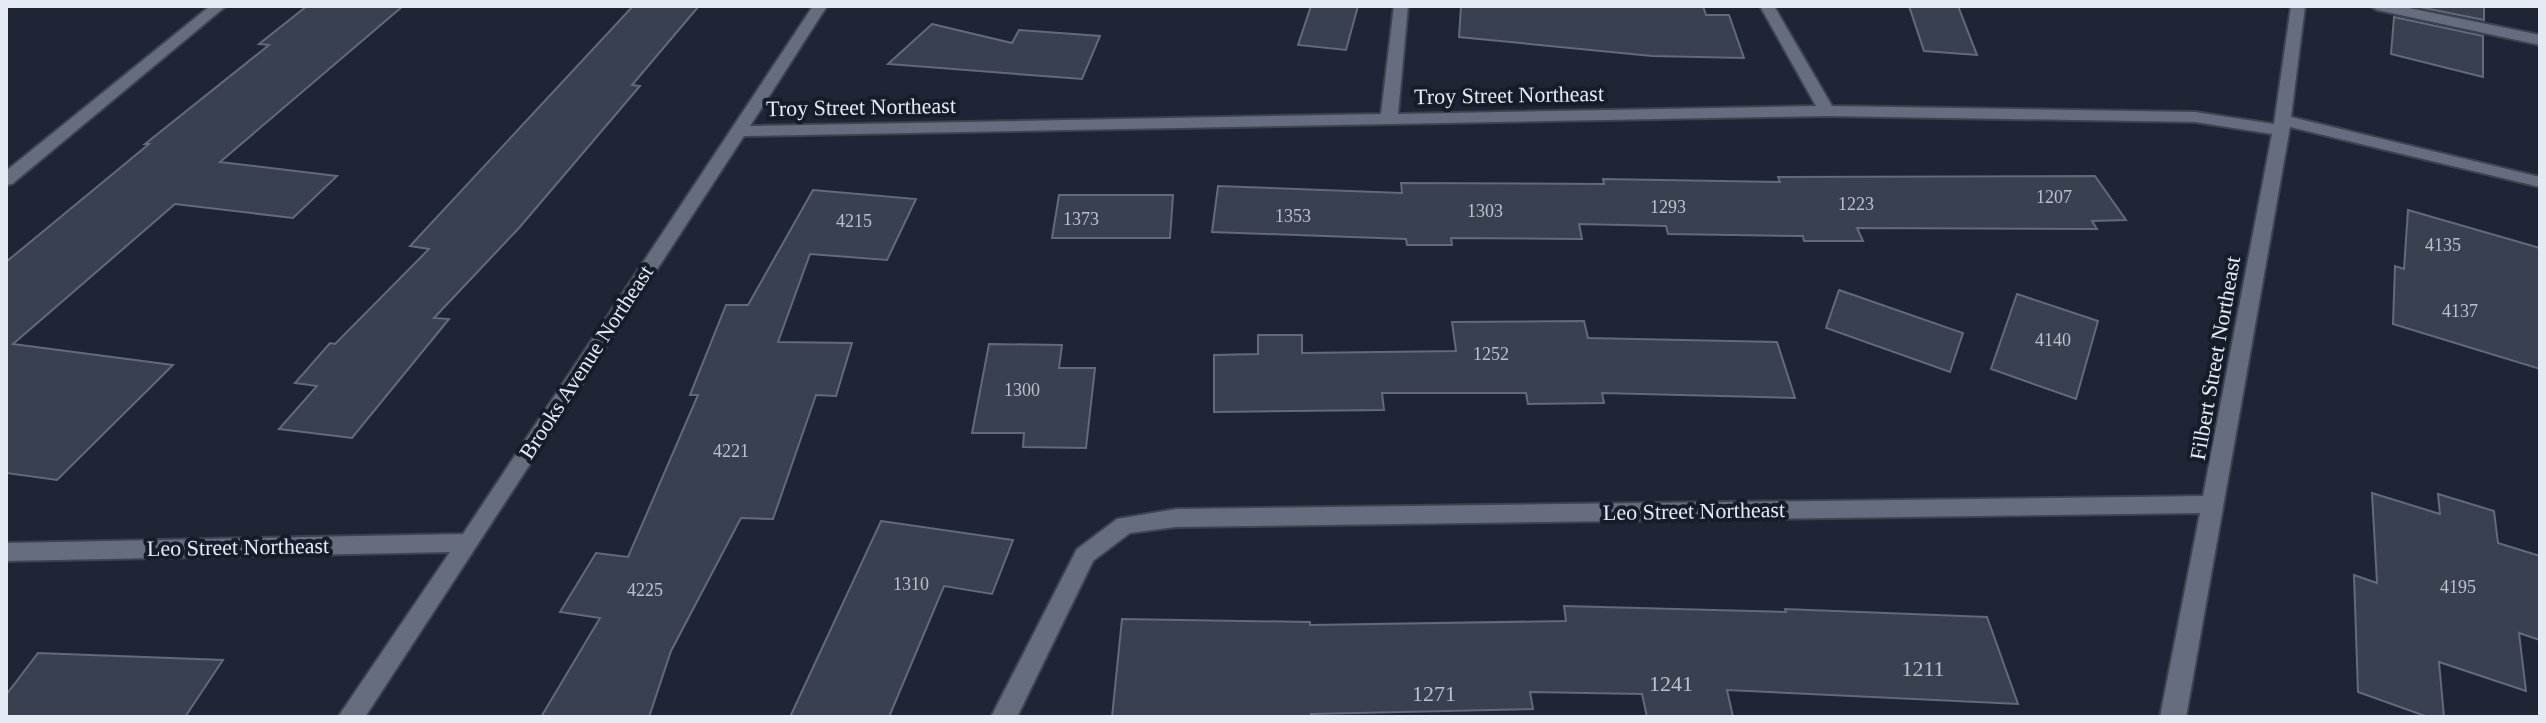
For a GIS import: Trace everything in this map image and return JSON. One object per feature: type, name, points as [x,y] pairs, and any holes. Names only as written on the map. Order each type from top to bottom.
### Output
[{"type":"street","points":[[6,180],[219,6]]},
{"type":"street","name":"Brooks Avenue Northeast","points":[[351,717],[469,543],[820,6]]},
{"type":"street","points":[[1389,119],[1401,6]]},
{"type":"street","points":[[1767,6],[1827,111]]},
{"type":"street","name":"Filbert Street Northeast","points":[[2173,717],[2282,125],[2298,6]]},
{"type":"street","points":[[2377,6],[2540,40]]},
{"type":"street","name":"Troy Street Northeast","points":[[736,131],[1827,111],[2195,117],[2282,125],[2540,182]]},
{"type":"street","name":"Leo Street Northeast","points":[[1004,717],[1085,555],[1125,525],[1176,518],[2212,504]]},
{"type":"street","name":"Leo Street Northeast","points":[[6,552],[469,543]]},
{"type":"building","points":[[307,6],[403,6],[220,162],[337,176],[293,218],[175,204],[13,344],[173,365],[57,480],[6,473],[6,262],[149,144],[145,144],[269,45],[259,44]]},
{"type":"building","points":[[633,6],[699,6],[632,85],[640,86],[519,228],[434,318],[449,319],[352,438],[279,429],[317,386],[295,383],[330,343],[335,344],[429,249],[410,246]]},
{"type":"building","points":[[1311,6],[1358,6],[1346,50],[1298,45]]},
{"type":"building","points":[[1461,6],[1703,6],[1706,15],[1729,15],[1744,58],[1652,56],[1459,37]]},
{"type":"building","points":[[1909,6],[1958,6],[1977,55],[1924,51]]},
{"type":"building","points":[[2414,6],[2484,6],[2484,20]]},
{"type":"building","points":[[2394,17],[2483,36],[2483,77],[2391,54]]},
{"type":"building","points":[[932,24],[1012,43],[1019,30],[1100,36],[1082,79],[888,64]]},
{"type":"building","points":[[2095,176],[2126,220],[2092,221],[2097,229],[1857,228],[1863,241],[1804,241],[1803,236],[1668,234],[1666,226],[1579,224],[1582,239],[1451,238],[1452,245],[1407,245],[1406,239],[1212,232],[1218,186],[1402,193],[1401,183],[1604,184],[1603,179],[1780,182],[1778,177]]},
{"type":"building","points":[[813,190],[916,199],[887,260],[810,254],[778,342],[852,343],[836,396],[816,395],[773,519],[741,518],[671,651],[649,717],[541,717],[600,618],[560,612],[596,553],[628,557],[698,395],[690,395],[726,305],[748,305]]},
{"type":"building","points":[[1059,195],[1173,195],[1170,238],[1052,238]]},
{"type":"building","points":[[2408,210],[2540,248],[2540,369],[2393,324],[2395,266],[2404,269]]},
{"type":"building","points":[[1839,290],[1963,333],[1950,372],[1826,328]]},
{"type":"building","points":[[2017,294],[2098,321],[2076,399],[1991,369]]},
{"type":"building","points":[[1584,321],[1588,338],[1777,342],[1795,398],[1602,393],[1604,403],[1528,404],[1526,393],[1382,393],[1384,410],[1214,412],[1214,355],[1258,354],[1258,335],[1302,335],[1302,353],[1456,351],[1452,322]]},
{"type":"building","points":[[989,344],[1062,345],[1059,368],[1095,368],[1086,448],[1023,447],[1024,433],[972,433]]},
{"type":"building","points":[[2372,493],[2440,514],[2438,494],[2494,511],[2498,543],[2540,556],[2540,640],[2519,633],[2526,691],[2439,662],[2444,717],[2428,717],[2358,692],[2354,575],[2377,583]]},
{"type":"building","points":[[881,521],[1013,540],[992,594],[944,586],[889,717],[790,717]]},
{"type":"building","points":[[1564,606],[1786,612],[1785,609],[1987,617],[2018,704],[1727,690],[1733,717],[1647,717],[1642,694],[1530,692],[1533,709],[1311,714],[1311,717],[1112,717],[1122,619],[1310,622],[1310,625],[1566,621]]},
{"type":"building","points":[[38,653],[223,660],[185,717],[6,717],[6,695]]}]
